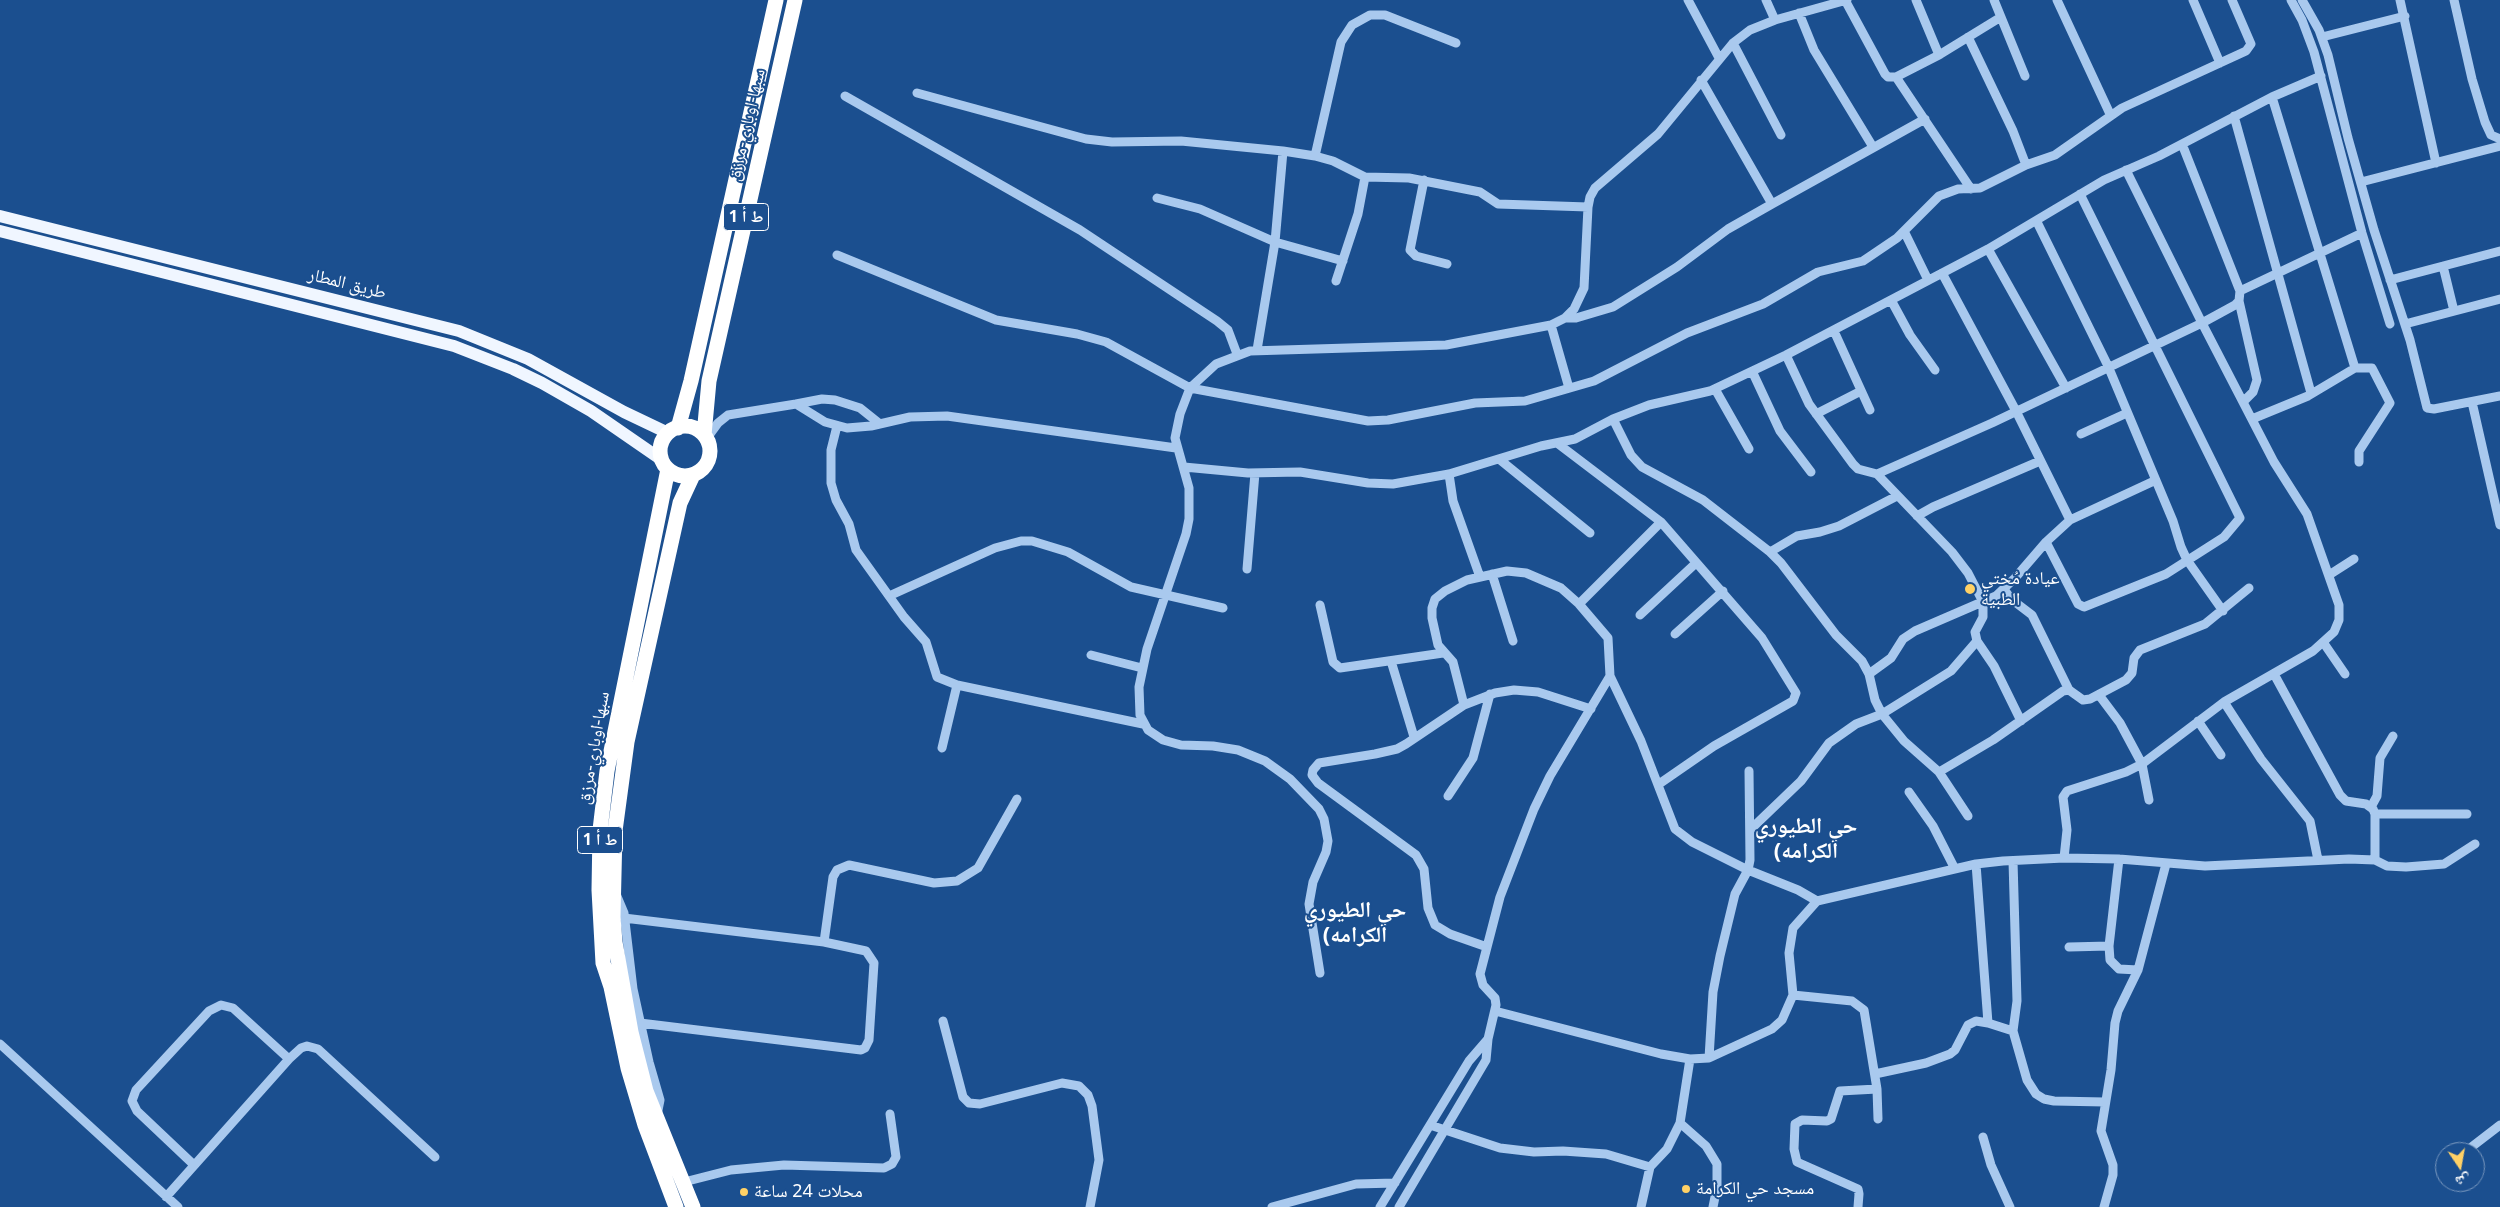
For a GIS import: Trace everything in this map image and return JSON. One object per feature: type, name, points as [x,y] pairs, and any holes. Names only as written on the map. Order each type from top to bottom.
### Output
[{"type":"highway","name":"سبها-اوباري-مرزق","points":[[673,430],[691,380],[776,0]]},
{"type":"highway","name":"سبها-اوباري-مرزق","points":[[705,437],[709,381],[794,0]]},
{"type":"highway","points":[[695,428],[705,437],[710,457],[704,468],[693,475],[680,475],[665,464],[661,446],[673,430],[695,428]]},
{"type":"highway","name":"سبها-اوباري-مرزق","points":[[665,464],[607,771],[600,830],[599,890],[603,963],[612,987],[628,1068],[645,1125],[676,1207]]},
{"type":"highway","name":"سبها-اوباري-مرزق","points":[[693,475],[680,503],[627,742],[615,831],[613,891],[615,942],[638,1062],[655,1117],[671,1148],[693,1207]]},
{"type":"main road","name":"طريق المطار","points":[[0,216],[458,331],[528,359],[624,412],[673,430]]},
{"type":"main road","name":"طريق المطار","points":[[0,231],[461,348],[542,383],[591,411],[665,464]]},
{"type":"street","points":[[1688,0],[1719,58]]},
{"type":"street","points":[[1766,0],[1775,20]]},
{"type":"street","points":[[1320,973],[1309,904],[1313,882],[1326,852],[1328,841],[1324,819],[1319,810],[1290,779],[1258,758],[1224,747],[1172,744],[1155,736],[1143,724],[1140,715],[1138,697],[1142,668],[1152,631],[1186,534],[1189,519],[1189,488],[1184,467],[1176,448],[1177,423],[1190,388],[1216,364],[1237,354],[1257,350],[1421,348],[1482,339],[1551,325],[1565,318],[1574,309],[1584,288],[1588,207],[1590,197],[1595,188],[1658,134],[1719,58],[1733,43],[1750,30],[1775,20],[1846,0],[1885,74],[1888,77],[1896,77],[1939,55],[2001,18]]},
{"type":"street","points":[[1916,0],[1939,55]]},
{"type":"street","points":[[1994,0],[2025,76]]},
{"type":"street","points":[[2057,0],[2110,114]]},
{"type":"street","points":[[2193,0],[2220,63]]},
{"type":"street","points":[[837,255],[996,320],[1077,334],[1106,342],[1190,388],[1348,418],[1374,420],[1406,417],[1475,403],[1525,401],[1594,380],[1687,333],[1763,304],[1818,272],[1863,261],[1887,246],[1938,196],[1958,189],[1971,189],[1990,183],[2060,151],[2110,114],[2246,51],[2250,44],[2232,0]]},
{"type":"street","points":[[2291,0],[2308,33],[2362,232],[2390,324]]},
{"type":"street","points":[[2302,0],[2322,37],[2361,182],[2405,324],[2428,409],[2500,396]]},
{"type":"street","points":[[2400,0],[2436,163]]},
{"type":"street","points":[[2454,0],[2485,122],[2491,135],[2500,139]]},
{"type":"street","points":[[1799,13],[1814,50],[1873,147]]},
{"type":"street","points":[[1315,156],[1341,42],[1347,30],[1357,21],[1370,16],[1385,15],[1456,43]]},
{"type":"street","points":[[2322,37],[2405,16]]},
{"type":"street","points":[[1968,38],[2013,130],[2026,165]]},
{"type":"street","points":[[1733,43],[1781,135]]},
{"type":"street","points":[[1184,467],[1255,473],[1300,472],[1381,484],[1405,483],[1449,474],[1574,439],[1613,419],[1649,405],[1699,395],[1715,389],[1786,355],[1988,249],[2037,222],[2080,194],[2126,170],[2182,144],[2272,97],[2321,76]]},
{"type":"street","points":[[1896,77],[1971,189]]},
{"type":"street","points":[[1701,80],[1772,204]]},
{"type":"street","points":[[917,93],[1086,140],[1112,142],[1181,141],[1283,151],[1333,161],[1365,176],[1424,180],[1480,192],[1498,204],[1588,207]]},
{"type":"street","points":[[845,96],[1080,230],[1209,315],[1228,330],[1237,354]]},
{"type":"street","points":[[2272,97],[2355,368]]},
{"type":"street","points":[[2234,116],[2311,393]]},
{"type":"street","points":[[1565,318],[1576,318],[1612,307],[1677,266],[1728,229],[1925,118]]},
{"type":"street","points":[[2182,144],[2240,291],[2239,301],[2257,380],[2252,392],[2243,402]]},
{"type":"street","points":[[2361,182],[2500,146]]},
{"type":"street","points":[[1257,350],[1275,242],[1283,151]]},
{"type":"street","points":[[2064,858],[2066,830],[2064,797],[2067,791],[2126,772],[2142,764],[2224,702],[2274,674],[2323,642],[2334,632],[2339,620],[2339,605],[2307,514],[2274,462],[2126,170]]},
{"type":"street","points":[[1336,281],[1358,214],[1365,176]]},
{"type":"street","points":[[1424,180],[1410,250],[1416,256],[1447,264]]},
{"type":"street","points":[[2046,542],[2078,604],[2084,607],[2157,578],[2224,537],[2240,518],[2080,194]]},
{"type":"street","points":[[1157,198],[1200,209],[1275,242],[1343,261]]},
{"type":"street","points":[[2037,222],[2108,366],[2187,560],[2223,611]]},
{"type":"street","points":[[1904,231],[1928,280]]},
{"type":"street","points":[[2240,291],[2362,232]]},
{"type":"street","points":[[1988,249],[2066,388]]},
{"type":"street","points":[[2390,280],[2500,251]]},
{"type":"street","points":[[2443,266],[2454,311]]},
{"type":"street","points":[[1942,272],[2016,411],[2070,520]]},
{"type":"street","points":[[2405,324],[2500,299]]},
{"type":"street","points":[[1891,300],[1910,335],[1935,370]]},
{"type":"street","points":[[1877,474],[2066,388],[2108,366],[2202,323],[2239,301]]},
{"type":"street","points":[[1551,325],[1569,388]]},
{"type":"street","points":[[1834,331],[1870,410]]},
{"type":"street","points":[[1786,355],[1816,414],[1853,464],[1858,469],[1877,474],[1952,552],[1968,573],[1982,602],[1982,617],[1975,632],[1977,641],[1994,666],[2021,721]]},
{"type":"street","points":[[2252,419],[2311,393],[2355,368],[2372,368],[2390,402],[2359,451],[2359,462]]},
{"type":"street","points":[[1752,371],[1780,431],[1811,472]]},
{"type":"street","points":[[1715,389],[1749,449]]},
{"type":"street","points":[[1816,414],[1861,391]]},
{"type":"street","points":[[705,437],[723,418],[734,412],[796,404],[809,400],[835,400],[860,408],[880,424]]},
{"type":"street","points":[[2472,402],[2500,525]]},
{"type":"street","points":[[796,404],[815,417],[836,426],[859,428],[910,416],[947,416],[1176,448]]},
{"type":"street","points":[[2081,434],[2127,413]]},
{"type":"street","points":[[1613,419],[1631,455],[1642,466],[1704,500],[1770,552],[1836,635],[1862,661],[1869,674],[1872,691],[1882,714],[1904,741],[1916,749],[1939,772],[1968,816]]},
{"type":"street","points":[[836,426],[830,458],[834,494],[849,524],[856,550],[889,596],[926,642],[937,677],[957,685],[1143,724]]},
{"type":"street","points":[[1556,443],[1661,522],[1771,650],[1791,683],[1796,697],[1793,701],[1698,756],[1659,784]]},
{"type":"street","points":[[1500,459],[1590,533]]},
{"type":"street","points":[[1917,516],[1949,500],[2040,461]]},
{"type":"street","points":[[1247,569],[1255,473]]},
{"type":"street","points":[[1449,474],[1453,501],[1480,576]]},
{"type":"street","points":[[2490,482],[2500,480]]},
{"type":"street","points":[[1869,674],[1891,658],[1900,643],[1915,631],[1996,596],[2046,542],[2070,520],[2154,481]]},
{"type":"street","points":[[1770,552],[1797,536],[1839,526],[1897,496]]},
{"type":"street","points":[[1579,604],[1661,522]]},
{"type":"street","points":[[889,596],[995,548],[1021,541],[1043,544],[1068,552],[1121,583],[1165,596],[1223,608]]},
{"type":"street","points":[[2329,575],[2354,559]]},
{"type":"street","points":[[1640,615],[1696,562]]},
{"type":"street","points":[[1464,705],[1453,662],[1438,645],[1432,618],[1432,608],[1435,599],[1453,586],[1480,576],[1507,571],[1542,579],[1561,588],[1579,604],[1608,638],[1610,676],[1641,741],[1675,829],[1683,836],[1748,870],[1798,890],[1817,901]]},
{"type":"street","points":[[1492,574],[1512,641]]},
{"type":"street","points":[[2004,589],[2011,599],[2032,615],[2069,690],[2083,700],[2099,695],[2130,676],[2134,658],[2140,650],[2205,624],[2249,588]]},
{"type":"street","points":[[1675,634],[1722,591]]},
{"type":"street","points":[[1320,606],[1333,662],[1336,665],[1346,668],[1444,653]]},
{"type":"street","points":[[1751,829],[1801,781],[1829,743],[1856,724],[1882,714],[1952,672],[1977,641]]},
{"type":"street","points":[[2323,642],[2346,674]]},
{"type":"street","points":[[1091,654],[1142,668]]},
{"type":"street","points":[[1390,661],[1414,737]]},
{"type":"street","points":[[2274,674],[2340,794],[2346,801],[2373,811],[2467,814]]},
{"type":"street","points":[[1399,1207],[1486,1060],[1488,1039],[1495,1011],[1495,998],[1480,980],[1481,969],[1500,897],[1534,809],[1550,776],[1610,676]]},
{"type":"street","points":[[942,748],[957,685]]},
{"type":"street","points":[[1487,947],[1450,934],[1435,925],[1428,908],[1424,869],[1416,855],[1318,784],[1312,776],[1312,770],[1319,763],[1386,752],[1406,744],[1464,705],[1490,694],[1514,690],[1532,692],[1560,698],[1591,710]]},
{"type":"street","points":[[1939,772],[2069,690]]},
{"type":"street","points":[[1448,796],[1473,758],[1490,694]]},
{"type":"street","points":[[2099,695],[2120,723],[2142,764],[2149,800]]},
{"type":"street","points":[[2224,702],[2261,759],[2310,820],[2318,860]]},
{"type":"street","points":[[2198,721],[2221,754]]},
{"type":"street","points":[[2375,860],[2373,811],[2377,796],[2380,761],[2393,736]]},
{"type":"street","points":[[1710,1058],[1713,992],[1720,956],[1735,894],[1748,870],[1751,829],[1749,770]]},
{"type":"street","points":[[1910,792],[1933,826],[1955,869]]},
{"type":"street","points":[[824,942],[833,877],[840,867],[853,866],[934,883],[957,881],[978,868],[1017,799]]},
{"type":"street","points":[[1495,1011],[1690,1059],[1710,1058],[1772,1029],[1782,1020],[1792,995],[1789,953],[1793,928],[1817,901],[1976,864],[2064,858],[2119,859],[2205,866],[2318,860],[2375,860],[2387,866],[2395,867],[2440,865],[2452,861],[2475,844]]},
{"type":"street","points":[[2119,859],[2109,946],[2110,960],[2119,969],[2138,970]]},
{"type":"street","points":[[2013,861],[2017,1001],[2013,1031],[2027,1080],[2036,1094],[2054,1101],[2105,1102]]},
{"type":"street","points":[[1976,864],[1988,1023]]},
{"type":"street","points":[[2104,1207],[2113,1175],[2113,1165],[2101,1131],[2118,1011],[2138,970],[2166,864]]},
{"type":"street","points":[[613,891],[622,906],[640,1024],[660,1100],[655,1117]]},
{"type":"street","points":[[624,918],[824,942],[862,949],[874,959],[869,1040],[865,1048],[856,1050],[640,1024]]},
{"type":"street","points":[[2069,947],[2109,946]]},
{"type":"street","points":[[1792,995],[1852,1001],[1864,1010],[1877,1089],[1878,1119]]},
{"type":"street","points":[[194,1165],[137,1111],[132,1101],[136,1090],[209,1011],[221,1005],[233,1008],[289,1058]]},
{"type":"street","points":[[943,1021],[963,1097],[969,1103],[980,1104],[1062,1082],[1074,1084],[1088,1095],[1092,1106],[1099,1160],[1090,1207]]},
{"type":"street","points":[[1875,1074],[1926,1063],[1950,1054],[1955,1050],[1968,1024],[1976,1021],[2013,1031]]},
{"type":"street","points":[[1380,1207],[1469,1061],[1488,1039]]},
{"type":"street","points":[[0,1044],[178,1207]]},
{"type":"street","points":[[166,1197],[289,1058],[301,1048],[312,1046],[318,1049],[435,1157]]},
{"type":"street","points":[[1640,1207],[1650,1167],[1667,1149],[1680,1123],[1690,1059]]},
{"type":"street","points":[[1858,1207],[1858,1189],[1797,1162],[1794,1149],[1795,1124],[1802,1120],[1826,1121],[1831,1118],[1840,1092],[1877,1089]]},
{"type":"street","points":[[684,1182],[731,1170],[784,1165],[884,1168],[892,1164],[896,1157],[890,1114]]},
{"type":"street","points":[[1680,1123],[1706,1146],[1717,1164],[1717,1187],[1713,1207]]},
{"type":"street","points":[[1430,1124],[1500,1148],[1534,1152],[1563,1151],[1606,1154],[1650,1167]]},
{"type":"street","points":[[2478,1142],[2500,1124]]},
{"type":"street","points":[[1983,1137],[1991,1165],[2010,1207]]},
{"type":"street","points":[[1272,1207],[1356,1184],[1394,1183]]},
{"type":"place","name":"عيادة مُختي الطبية","points":[[1970,589]]},
{"type":"place","name":"مسجد حي الكرامة","points":[[1686,1189]]},
{"type":"place","name":"محلات 24 ساعة","points":[[744,1192]]},
{"type":"district","name":"حي الطيوري (الكرامه","points":[[1806,840]]},
{"type":"district","name":"حي الطيوري (الكرامه","points":[[1355,924]]}]
